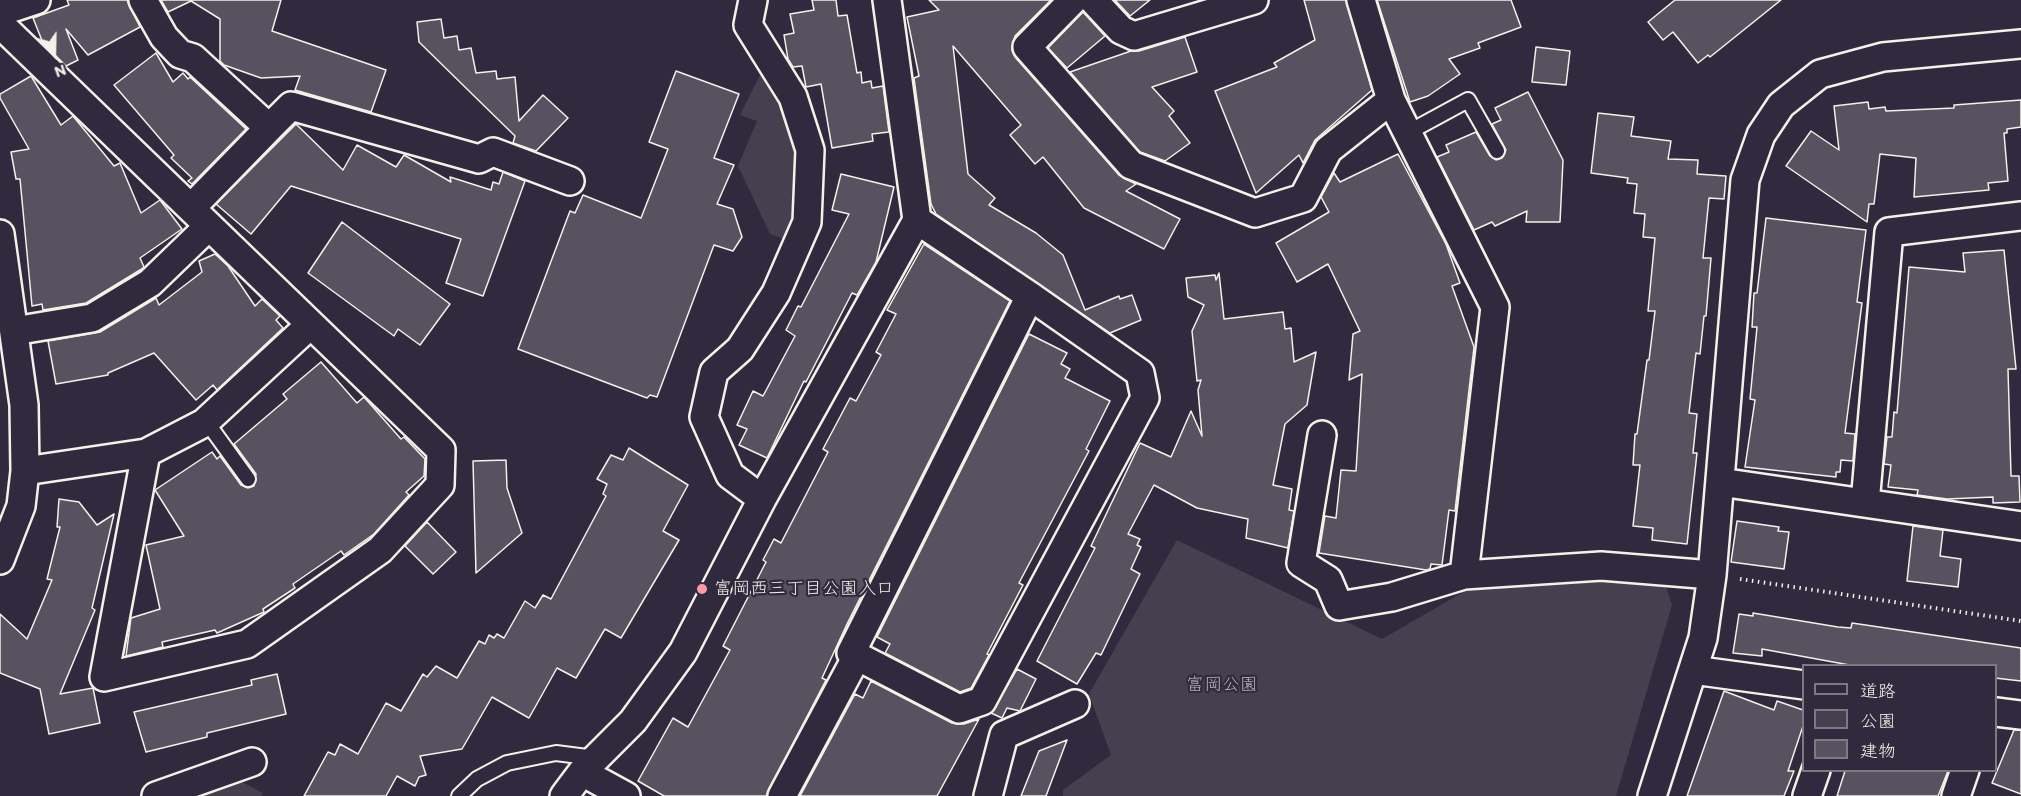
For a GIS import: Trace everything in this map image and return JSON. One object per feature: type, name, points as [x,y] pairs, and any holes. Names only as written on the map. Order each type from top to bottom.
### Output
[{"type":"street","points":[[0,12],[36,0]]},
{"type":"street","points":[[143,0],[164,36],[180,54],[193,58],[269,128]]},
{"type":"street","points":[[753,0],[747,25],[793,97],[810,150],[807,222],[776,293],[740,349],[714,372],[704,417],[730,474],[762,499]]},
{"type":"street","points":[[564,796],[588,765],[633,721],[683,652],[762,499],[918,220],[887,0]]},
{"type":"street","points":[[1073,0],[1027,47],[1131,165],[1255,213],[1303,198],[1328,150],[1391,100]]},
{"type":"street","points":[[1093,0],[1121,30],[1134,36],[1254,0]]},
{"type":"street","points":[[1361,0],[1391,100],[1495,307],[1464,575]]},
{"type":"street","points":[[0,24],[441,450],[440,484],[380,550],[247,644],[104,677],[146,453]]},
{"type":"street","points":[[1652,796],[1673,740],[1703,638],[1712,575],[1745,180],[1761,135],[1781,105],[1820,74],[1883,57],[2021,44]]},
{"type":"street","points":[[14,331],[92,318],[150,283],[269,128],[291,106],[479,159],[493,152],[570,181]]},
{"type":"street","points":[[1865,503],[1889,232],[2021,216]]},
{"type":"street","points":[[918,220],[1030,296],[1140,373],[1145,398],[982,701],[959,709],[852,653],[1030,296]]},
{"type":"street","points":[[0,234],[24,405],[25,471],[21,506],[0,560]]},
{"type":"street","points":[[25,471],[146,453],[206,421],[310,325]]},
{"type":"street","points":[[1322,435],[1301,563],[1328,580],[1339,606],[1392,597],[1464,575],[1601,566],[1712,575]]},
{"type":"street","points":[[1720,482],[2021,526]]},
{"type":"street","points":[[782,796],[858,656]]},
{"type":"street","points":[[1693,669],[1802,685]]},
{"type":"street","points":[[988,796],[1004,735],[1075,704]]},
{"type":"street","points":[[1997,712],[2021,716]]},
{"type":"street","points":[[156,796],[252,762]]},
{"type":"street","points":[[588,765],[626,796]]},
{"type":"street","points":[[1806,796],[1816,772]]},
{"type":"street","points":[[1956,796],[1965,772]]},
{"type":"lane","points":[[1409,132],[1468,100],[1497,151]]},
{"type":"lane","points":[[206,421],[248,479]]},
{"type":"lane","points":[[459,796],[477,779],[507,763],[556,753],[588,765]]},
{"type":"path","points":[[1712,575],[2021,621]]},
{"type":"green space","points":[[765,65],[791,115],[798,176],[789,241],[770,234],[738,166],[757,121],[740,115]]},
{"type":"green space","name":"富岡公園","points":[[1177,540],[1382,639],[1465,591],[1625,574],[1664,581],[1672,605],[1616,796],[1063,796],[1063,790],[1111,755],[1089,694]]},
{"type":"green space","points":[[238,780],[263,793],[261,796],[189,796]]},
{"type":"building","points":[[67,0],[127,0],[140,27],[88,55],[66,29],[78,60],[66,66],[43,43],[33,18],[69,5]]},
{"type":"building","points":[[161,0],[281,0],[272,31],[386,70],[371,112],[295,90],[300,76],[261,78],[224,65],[220,61],[220,19],[191,1],[168,12]]},
{"type":"building","points":[[812,0],[836,0],[838,16],[847,15],[857,73],[861,72],[862,83],[871,81],[872,88],[883,86],[889,132],[872,134],[873,141],[832,148],[821,84],[806,87],[802,66],[793,67],[788,59],[784,35],[794,33],[790,14],[814,10]]},
{"type":"building","points":[[929,0],[1051,0],[1015,36],[1012,50],[1015,57],[1119,175],[1136,184],[1126,191],[1180,219],[1164,249],[1084,208],[1043,157],[1035,164],[1010,135],[1021,125],[953,46],[968,174],[995,198],[989,205],[1036,233],[1063,255],[1085,310],[1119,296],[1120,299],[1132,295],[1141,320],[1110,333],[936,214],[931,204],[914,78],[919,76],[907,17],[939,10]]},
{"type":"building","points":[[1115,0],[1150,0],[1130,16]]},
{"type":"building","points":[[1304,0],[1346,0],[1372,90],[1315,140],[1303,163],[1299,155],[1256,193],[1215,91],[1277,67],[1274,63],[1315,40]]},
{"type":"building","points":[[1377,0],[1511,0],[1521,27],[1478,43],[1480,48],[1449,59],[1460,74],[1428,96],[1410,102]]},
{"type":"building","points":[[1675,0],[1781,0],[1710,57],[1708,55],[1698,63],[1673,32],[1663,40],[1648,22]]},
{"type":"building","points":[[1083,12],[1105,36],[1067,68],[1048,48]]},
{"type":"building","points":[[441,19],[444,38],[457,36],[459,50],[471,48],[476,73],[496,71],[497,79],[515,77],[519,121],[543,95],[568,118],[536,151],[513,143],[515,136],[419,42],[417,22]]},
{"type":"building","points":[[1185,37],[1197,72],[1152,87],[1174,111],[1169,116],[1190,143],[1165,161],[1140,152],[1070,72],[1131,51],[1139,51]]},
{"type":"building","points":[[1536,47],[1570,51],[1566,85],[1532,82]]},
{"type":"building","points":[[156,53],[173,82],[183,73],[188,79],[190,77],[246,129],[192,184],[188,181],[192,178],[171,158],[174,155],[114,85]]},
{"type":"building","points":[[676,71],[739,94],[714,158],[734,165],[717,204],[733,209],[742,237],[733,251],[714,245],[657,397],[650,395],[647,398],[518,349],[570,211],[575,213],[583,195],[641,218],[668,149],[649,142]]},
{"type":"building","points":[[31,76],[61,125],[73,116],[114,166],[120,163],[141,213],[160,200],[182,229],[140,258],[144,267],[86,303],[43,310],[42,304],[32,306],[20,179],[16,179],[11,152],[29,149],[0,98],[0,94]]},
{"type":"building","points":[[1528,92],[1563,160],[1560,222],[1526,222],[1527,211],[1495,226],[1492,222],[1474,230],[1437,157],[1449,152],[1446,145],[1476,132],[1490,156],[1496,160],[1502,158],[1506,150],[1492,124],[1501,120],[1495,108]]},
{"type":"building","points":[[2021,100],[2021,127],[2007,129],[2007,133],[2004,133],[2008,181],[1988,183],[1989,190],[1914,197],[1916,158],[1880,154],[1874,204],[1869,204],[1867,222],[1786,166],[1811,131],[1839,150],[1834,106],[1868,102],[1869,109],[1885,107],[1886,111],[1954,108],[1954,105]]},
{"type":"building","points":[[1598,113],[1634,117],[1631,136],[1671,141],[1668,159],[1698,160],[1697,174],[1726,176],[1724,199],[1709,198],[1703,258],[1711,258],[1706,316],[1704,316],[1700,354],[1696,353],[1689,413],[1697,414],[1693,453],[1697,453],[1687,544],[1652,540],[1653,528],[1633,526],[1640,465],[1633,465],[1635,434],[1637,434],[1655,311],[1648,311],[1655,238],[1643,237],[1645,214],[1634,213],[1637,184],[1627,183],[1628,178],[1591,173]]},
{"type":"building","points":[[296,124],[343,170],[357,145],[396,167],[404,155],[451,182],[450,177],[491,190],[493,182],[499,184],[503,172],[525,181],[483,296],[446,283],[461,239],[291,186],[251,234],[216,204]]},
{"type":"building","points":[[1398,154],[1446,244],[1460,283],[1452,286],[1474,347],[1455,511],[1449,510],[1442,565],[1431,564],[1430,569],[1426,570],[1319,553],[1325,516],[1336,518],[1341,470],[1356,471],[1362,374],[1349,380],[1353,334],[1360,331],[1328,264],[1297,282],[1276,243],[1329,212],[1321,197],[1334,173],[1340,182]]},
{"type":"building","points":[[841,174],[894,187],[876,262],[857,295],[852,293],[806,382],[804,381],[767,458],[739,445],[747,429],[737,425],[753,391],[763,396],[795,336],[786,330],[798,306],[801,307],[849,214],[832,210]]},
{"type":"building","points":[[1766,218],[1866,230],[1857,302],[1862,303],[1845,433],[1855,434],[1853,461],[1841,460],[1840,472],[1836,472],[1836,477],[1745,467],[1755,400],[1750,399],[1757,327],[1752,327],[1754,293],[1757,293]]},
{"type":"building","points":[[342,222],[450,304],[420,345],[398,329],[394,336],[308,273]]},
{"type":"building","points":[[924,244],[1010,301],[848,622],[822,678],[826,680],[766,796],[664,796],[638,781],[673,718],[688,727],[730,650],[723,646],[766,562],[763,560],[774,539],[781,543],[828,452],[823,449],[850,398],[856,401],[881,355],[876,352],[896,314],[887,310]]},
{"type":"building","points":[[2004,250],[2016,369],[2008,369],[2011,476],[2019,476],[2020,502],[1993,503],[1993,497],[1947,499],[1917,495],[1918,490],[1888,487],[1891,465],[1884,464],[1887,437],[1892,437],[1894,412],[1897,413],[1909,267],[1965,272],[1963,253]]},
{"type":"building","points":[[215,254],[228,266],[255,306],[262,299],[280,316],[276,320],[283,328],[217,390],[213,385],[196,400],[154,353],[108,373],[108,375],[56,384],[48,341],[100,332],[156,298],[159,305],[202,272],[199,261]]},
{"type":"building","points":[[1219,273],[1224,319],[1283,312],[1285,329],[1291,328],[1294,362],[1316,352],[1307,405],[1285,424],[1273,485],[1292,489],[1289,510],[1294,511],[1288,548],[1246,538],[1248,519],[1197,508],[1154,485],[1128,534],[1140,539],[1137,545],[1141,547],[1131,569],[1140,574],[1101,655],[1096,653],[1077,684],[1037,661],[1095,548],[1091,546],[1140,443],[1171,457],[1191,411],[1202,436],[1198,390],[1201,380],[1197,381],[1192,331],[1204,305],[1188,297],[1186,278],[1215,275],[1216,280]]},
{"type":"building","points":[[1029,334],[1067,353],[1061,364],[1070,369],[1065,378],[1110,401],[1086,449],[1089,451],[1019,583],[1023,585],[987,654],[989,655],[971,688],[960,692],[885,653],[890,644],[877,637]]},
{"type":"building","points":[[321,362],[357,403],[364,397],[401,439],[404,437],[425,459],[424,476],[406,492],[409,495],[374,534],[344,555],[341,551],[293,584],[295,588],[263,609],[264,612],[217,633],[215,630],[162,642],[163,647],[126,656],[131,618],[160,609],[146,545],[184,536],[155,490],[212,452],[217,459],[220,456],[241,485],[248,488],[254,486],[256,474],[234,444],[287,399],[283,394]]},
{"type":"building","points":[[629,448],[688,485],[663,531],[679,540],[621,638],[605,629],[576,678],[557,668],[529,718],[492,697],[462,749],[420,756],[426,775],[419,777],[415,786],[397,776],[386,796],[304,796],[328,752],[335,755],[340,744],[358,754],[386,703],[401,711],[423,674],[427,677],[436,666],[457,678],[479,641],[485,644],[489,635],[494,638],[497,634],[504,638],[525,601],[535,608],[543,595],[551,599],[606,496],[603,494],[607,484],[597,479],[611,455],[623,460]]},
{"type":"building","points":[[506,460],[507,488],[522,533],[476,573],[473,461]]},
{"type":"building","points":[[59,499],[79,502],[97,525],[114,514],[92,608],[95,610],[60,694],[93,688],[100,723],[49,734],[40,689],[0,673],[0,614],[27,639],[52,580],[47,579],[60,527],[57,527]]},
{"type":"building","points":[[1737,521],[1779,527],[1778,531],[1789,532],[1784,569],[1731,562]]},
{"type":"building","points":[[427,522],[456,552],[433,574],[405,546]]},
{"type":"building","points":[[1913,526],[1943,530],[1940,556],[1961,559],[1958,587],[1907,581]]},
{"type":"building","points":[[1753,613],[1851,628],[1852,623],[2021,648],[2021,681],[1997,678],[1997,664],[1844,664],[1762,649],[1762,656],[1733,653],[1739,614],[1753,616]]},
{"type":"building","points":[[1017,669],[1036,679],[1020,711],[1007,708],[1002,718],[991,713]]},
{"type":"building","points":[[277,674],[286,714],[207,733],[207,737],[146,752],[134,712],[252,685],[251,680]]},
{"type":"building","points":[[871,681],[952,723],[964,724],[979,719],[937,796],[800,796],[855,694],[863,698]]},
{"type":"building","points":[[1724,691],[1774,710],[1777,701],[1802,710],[1802,729],[1788,771],[1794,771],[1784,796],[1687,796]]},
{"type":"building","points":[[2014,730],[2021,730],[2021,794],[1992,783]]},
{"type":"building","points":[[1067,740],[1046,796],[1021,796],[1039,751]]},
{"type":"building","points":[[1845,772],[1948,772],[1938,796],[1837,796]]},
{"type":"place","name":"富岡西三丁目公園入口","points":[[702,589]]}]
